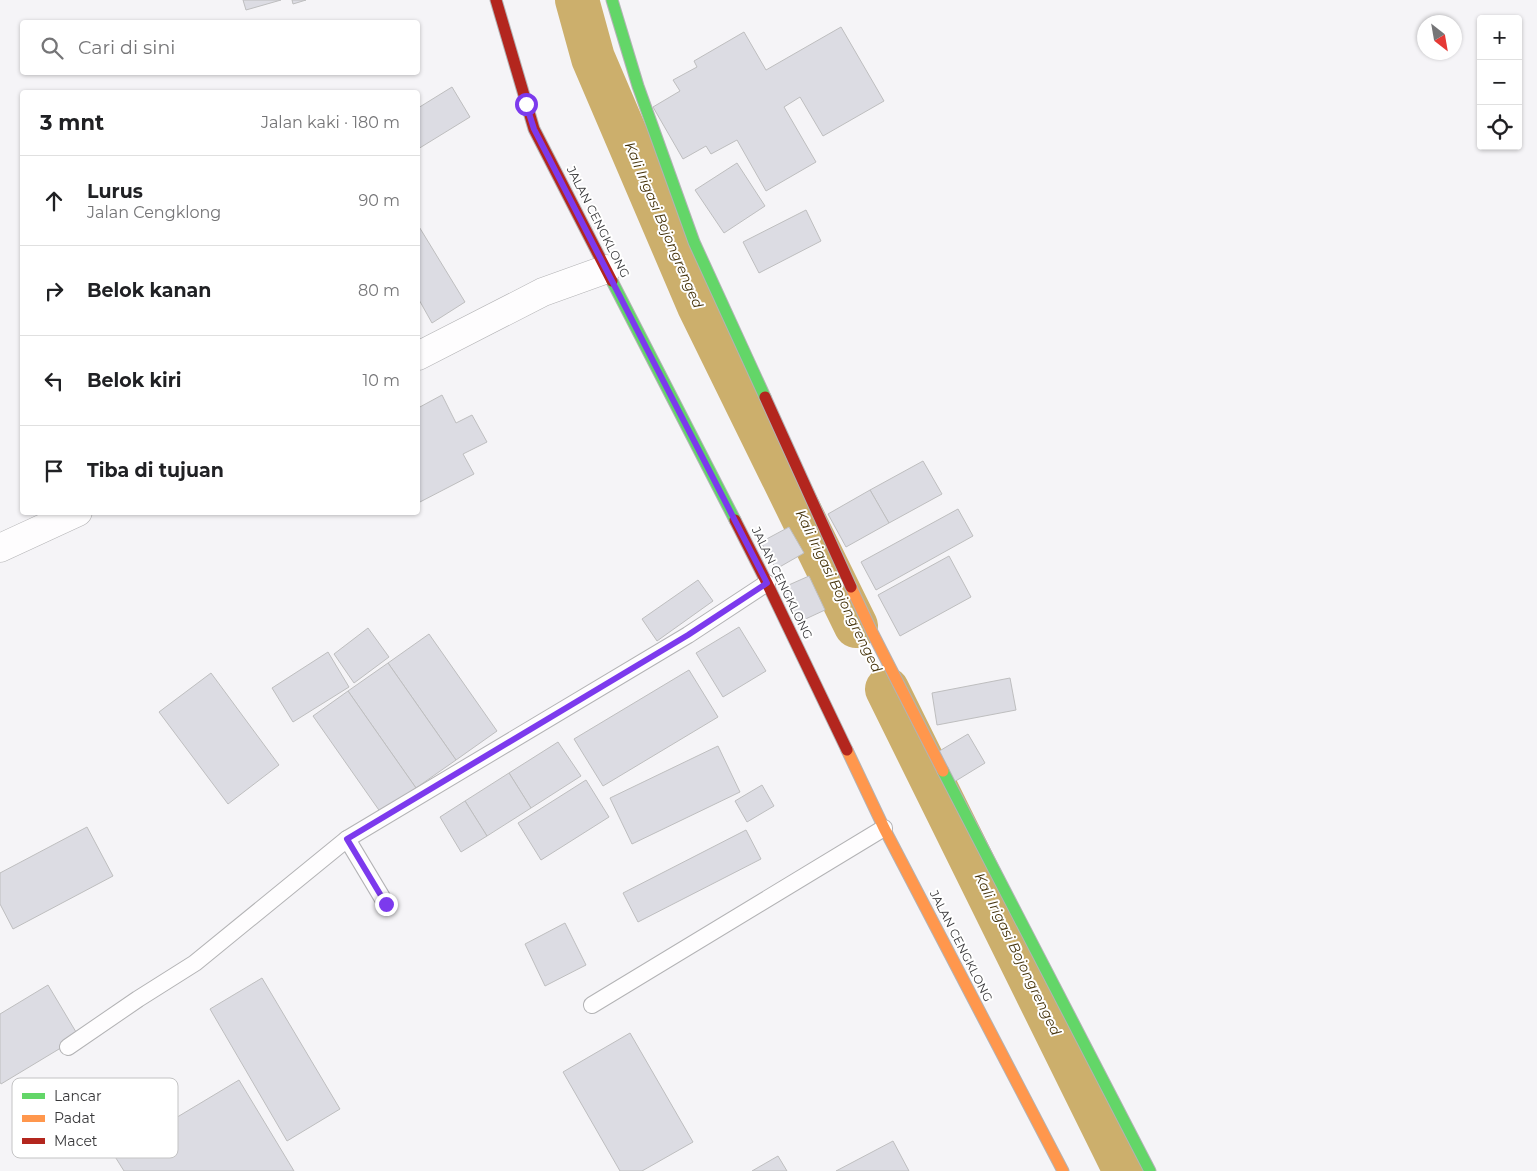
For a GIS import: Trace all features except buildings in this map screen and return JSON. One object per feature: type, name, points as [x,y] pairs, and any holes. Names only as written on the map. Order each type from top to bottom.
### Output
[{"type":"main road","name":"JALAN CENGKLONG","points":[[496,0],[534,129],[767,583],[884,828],[1063,1171]]},
{"type":"main road","points":[[612,0],[638,86],[694,242],[863,614],[1150,1171]]},
{"type":"street","points":[[420,355],[543,292],[607,269]]},
{"type":"street","points":[[0,548],[72,515]]},
{"type":"lane","points":[[68,1047],[195,963],[347,839],[688,635],[767,583]]},
{"type":"lane","points":[[592,1005],[884,828]]},
{"type":"lane","points":[[347,839],[386,904]]},
{"type":"waterway","name":"Kali Irigasi Bojongrenged","points":[[577,0],[593,58],[699,306],[856,626]]},
{"type":"waterway","name":"Kali Irigasi Bojongrenged","points":[[887,689],[1125,1171]]},
{"type":"traffic: fast","points":[[612,0],[638,86],[694,242],[765,397]]},
{"type":"traffic: fast","points":[[612,281],[735,520]]},
{"type":"traffic: fast","points":[[943,771],[1150,1171]]},
{"type":"traffic: slow","points":[[851,587],[943,771]]},
{"type":"traffic: slow","points":[[847,750],[884,828],[1063,1171]]},
{"type":"traffic: jam","points":[[496,0],[534,129],[612,281]]},
{"type":"traffic: jam","points":[[765,397],[851,587]]},
{"type":"traffic: jam","points":[[735,520],[847,750]]},
{"type":"route","points":[[386,904],[347,839],[688,635],[767,583],[534,129],[526,104]]}]
